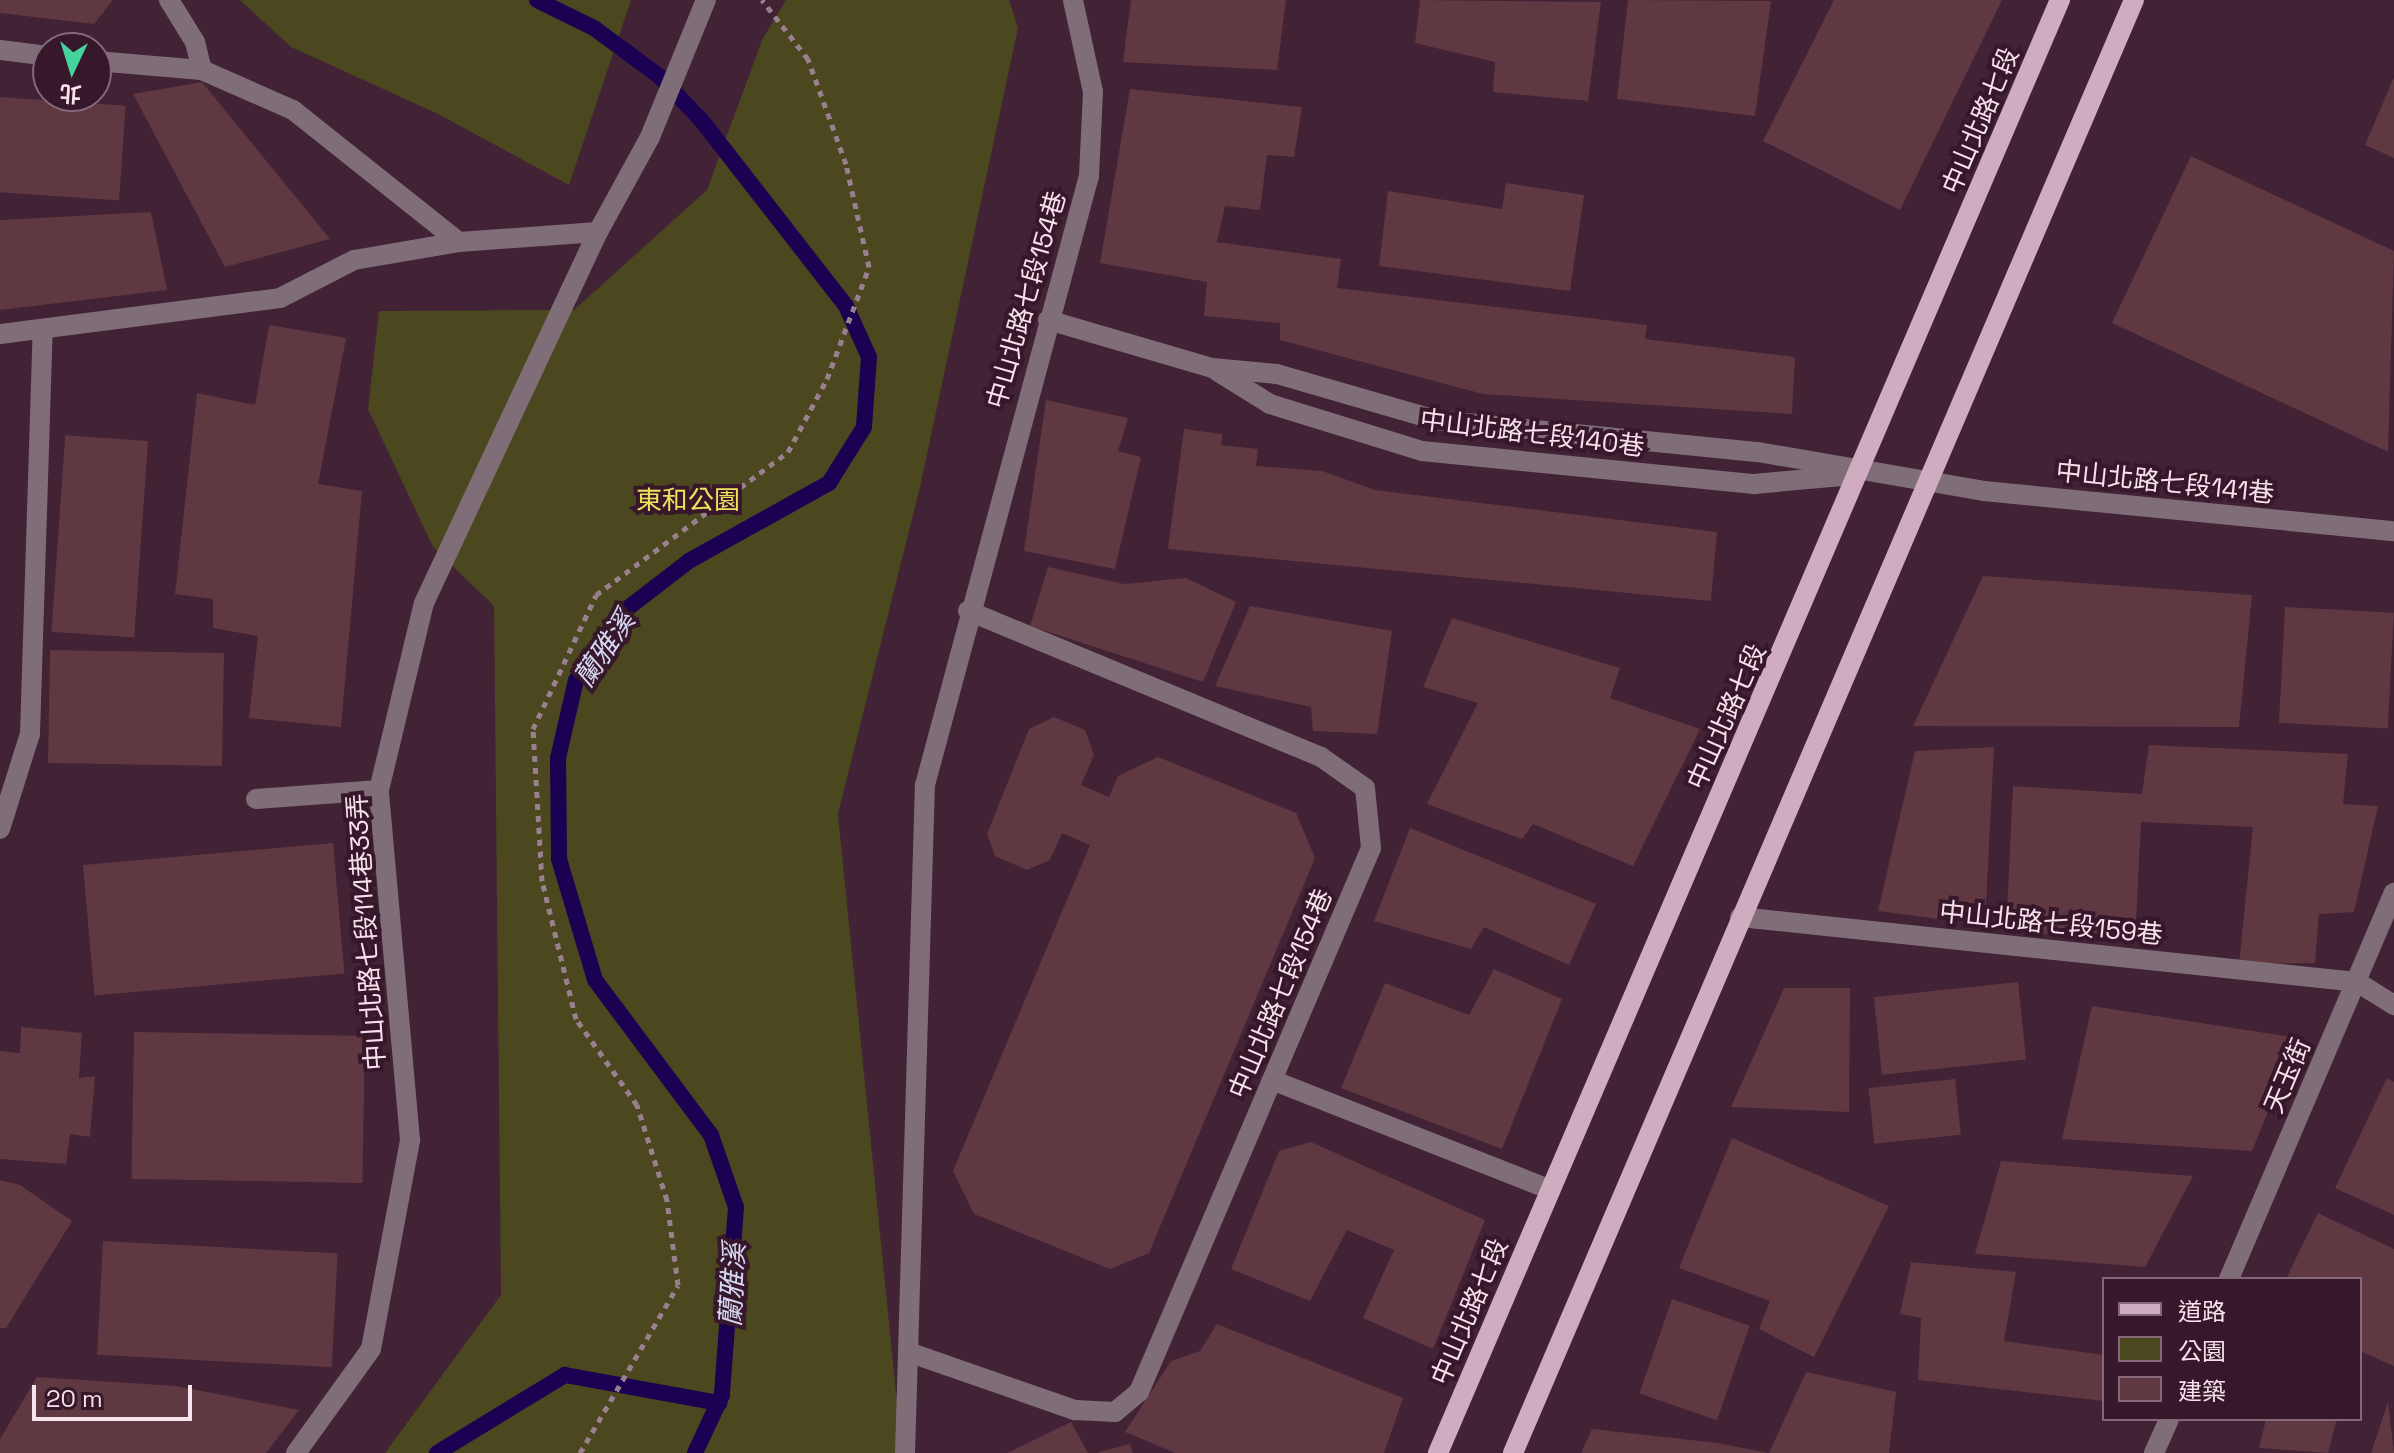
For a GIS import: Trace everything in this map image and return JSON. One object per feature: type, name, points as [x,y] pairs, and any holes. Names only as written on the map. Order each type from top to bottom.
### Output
[{"type":"main road","name":"中山北路七段","points":[[1438,1453],[1549,1189],[1862,474],[2060,0]]},
{"type":"main road","points":[[1513,1453],[1740,917],[1930,484],[2134,0]]},
{"type":"street","points":[[169,0],[195,42],[202,70]]},
{"type":"street","name":"中山北路七段114巷33弄","points":[[296,1453],[371,1349],[410,1140],[379,790],[424,603],[598,232],[650,137],[706,0]]},
{"type":"street","name":"中山北路七段154巷","points":[[905,1453],[911,1353],[925,785],[968,611],[1089,176],[1093,92],[1073,0]]},
{"type":"street","points":[[0,50],[32,54]]},
{"type":"street","points":[[112,62],[202,70],[293,110],[459,242]]},
{"type":"street","points":[[0,334],[280,298],[354,260],[459,242],[598,232]]},
{"type":"street","name":"中山北路七段140巷","points":[[1048,320],[1212,368],[1277,374],[1436,420],[1758,452],[1862,474],[1930,484]]},
{"type":"street","points":[[0,829],[30,734],[43,330]]},
{"type":"street","name":"中山北路七段140巷","points":[[1212,368],[1270,404],[1422,451],[1754,484],[1862,474]]},
{"type":"street","name":"中山北路七段141巷","points":[[1930,484],[2394,531]]},
{"type":"street","name":"中山北路七段154巷","points":[[911,1353],[1075,1410],[1115,1412],[1139,1392],[1371,848],[1365,788],[1321,757],[968,611]]},
{"type":"street","points":[[256,799],[379,790]]},
{"type":"street","name":"天玉街","points":[[2230,1277],[2394,893]]},
{"type":"street","name":"中山北路七段159巷","points":[[1740,917],[2357,982]]},
{"type":"street","points":[[2357,982],[2394,1005]]},
{"type":"street","points":[[1272,1080],[1549,1189]]},
{"type":"street","points":[[2154,1453],[2168,1421]]},
{"type":"path","points":[[580,1453],[678,1285],[667,1200],[637,1105],[576,1019],[542,881],[533,729],[596,595],[788,452],[835,357],[866,275],[846,164],[808,59],[762,0]]},
{"type":"green space","points":[[240,0],[631,0],[569,185],[438,114],[291,47]]},
{"type":"green space","name":"東和公園","points":[[786,0],[1009,0],[1018,28],[920,487],[838,814],[902,1453],[385,1453],[501,1295],[494,606],[433,547],[368,409],[379,311],[574,310],[707,190],[762,40]]},
{"type":"building","points":[[0,0],[113,0],[94,24],[0,13]]},
{"type":"building","points":[[1131,0],[1286,0],[1277,70],[1123,62]]},
{"type":"building","points":[[1420,0],[1601,2],[1588,101],[1493,92],[1495,62],[1415,43]]},
{"type":"building","points":[[1628,0],[1771,1],[1755,116],[1617,99]]},
{"type":"building","points":[[1834,0],[2002,0],[1900,210],[1763,141]]},
{"type":"building","points":[[2394,77],[2394,158],[2365,145]]},
{"type":"building","points":[[202,82],[330,239],[225,267],[133,94]]},
{"type":"building","points":[[1130,89],[1302,107],[1294,157],[1267,155],[1260,210],[1225,206],[1217,242],[1341,259],[1337,288],[1647,325],[1645,339],[1795,357],[1792,414],[1483,394],[1280,340],[1280,323],[1204,316],[1207,282],[1100,263]]},
{"type":"building","points":[[0,97],[32,99],[32,112],[112,112],[112,105],[126,106],[119,201],[0,192]]},
{"type":"building","points":[[2191,156],[2394,251],[2388,452],[2112,323]]},
{"type":"building","points":[[1506,183],[1584,195],[1570,291],[1379,266],[1388,191],[1502,209]]},
{"type":"building","points":[[151,212],[167,290],[0,310],[0,220]]},
{"type":"building","points":[[269,325],[346,338],[318,484],[362,491],[341,727],[249,718],[258,636],[213,628],[213,599],[175,594],[197,393],[255,405]]},
{"type":"building","points":[[1046,400],[1128,418],[1118,451],[1141,457],[1115,569],[1024,551]]},
{"type":"building","points":[[1184,429],[1222,434],[1221,445],[1258,449],[1256,466],[1322,471],[1375,490],[1717,532],[1711,601],[1168,549]]},
{"type":"building","points":[[65,435],[148,441],[134,638],[51,632]]},
{"type":"building","points":[[1048,567],[1124,584],[1186,578],[1236,602],[1203,682],[1030,626]]},
{"type":"building","points":[[1983,576],[2252,595],[2239,727],[1913,726]]},
{"type":"building","points":[[1250,606],[1392,631],[1377,734],[1313,731],[1311,707],[1215,686]]},
{"type":"building","points":[[2285,607],[2394,613],[2388,729],[2279,723]]},
{"type":"building","points":[[1452,618],[1620,668],[1610,698],[1700,729],[1633,866],[1533,824],[1522,839],[1427,804],[1478,703],[1423,687]]},
{"type":"building","points":[[50,650],[224,653],[222,766],[48,763]]},
{"type":"building","points":[[1054,717],[1085,730],[1094,755],[1081,785],[1109,797],[1118,776],[1158,757],[1296,813],[1315,858],[1149,1253],[1110,1269],[974,1214],[953,1171],[1090,845],[1062,833],[1050,860],[1027,870],[995,856],[987,834],[1029,729]]},
{"type":"building","points":[[2149,745],[2348,754],[2343,804],[2378,806],[2354,912],[2319,914],[2315,963],[2239,964],[2253,827],[2141,822],[2135,940],[2006,931],[2013,786],[2142,794]]},
{"type":"building","points":[[1994,747],[1985,925],[1878,911],[1915,751]]},
{"type":"building","points":[[1410,828],[1596,904],[1569,965],[1484,927],[1471,949],[1374,921]]},
{"type":"building","points":[[333,843],[344,974],[94,995],[83,865]]},
{"type":"building","points":[[1494,969],[1562,999],[1502,1149],[1341,1088],[1385,983],[1469,1015]]},
{"type":"building","points":[[2018,982],[2026,1060],[1882,1075],[1874,997]]},
{"type":"building","points":[[1784,988],[1850,988],[1849,1112],[1731,1107]]},
{"type":"building","points":[[2092,1006],[2298,1038],[2252,1151],[2062,1139]]},
{"type":"building","points":[[21,1027],[82,1033],[79,1078],[95,1076],[90,1137],[70,1134],[66,1164],[0,1159],[0,1051],[20,1053]]},
{"type":"building","points":[[134,1032],[365,1036],[362,1183],[131,1179]]},
{"type":"building","points":[[2387,1078],[2394,1082],[2394,1215],[2335,1188]]},
{"type":"building","points":[[1955,1079],[1961,1135],[1874,1144],[1868,1088]]},
{"type":"building","points":[[1732,1138],[1889,1206],[1814,1357],[1759,1329],[1770,1301],[1679,1268]]},
{"type":"building","points":[[1311,1142],[1485,1220],[1433,1349],[1363,1318],[1394,1250],[1347,1230],[1310,1301],[1231,1269],[1279,1151]]},
{"type":"building","points":[[2001,1161],[2193,1176],[2145,1267],[1975,1254]]},
{"type":"building","points":[[0,1180],[20,1185],[72,1221],[6,1328],[0,1328]]},
{"type":"building","points":[[2318,1213],[2394,1249],[2394,1366],[2362,1352],[2362,1277],[2287,1277]]},
{"type":"building","points":[[103,1241],[338,1253],[332,1367],[97,1355]]},
{"type":"building","points":[[1911,1262],[2016,1272],[2004,1341],[2102,1355],[2102,1401],[1918,1380],[1921,1318],[1900,1314]]},
{"type":"building","points":[[1672,1299],[1750,1326],[1717,1420],[1639,1394]]},
{"type":"building","points":[[1217,1324],[1403,1398],[1384,1453],[1175,1453],[1125,1432],[1171,1361],[1200,1351]]},
{"type":"building","points":[[1806,1372],[1896,1392],[1889,1453],[1769,1453]]},
{"type":"building","points":[[37,1377],[176,1386],[299,1410],[266,1453],[0,1453],[0,1439]]},
{"type":"building","points":[[2388,1402],[2394,1453],[2371,1453]]},
{"type":"building","points":[[2266,1421],[2336,1421],[2328,1453],[2259,1448]]},
{"type":"building","points":[[1071,1422],[1088,1453],[1007,1453]]},
{"type":"building","points":[[1592,1429],[1718,1443],[1768,1453],[1581,1453]]},
{"type":"building","points":[[1130,1444],[1133,1453],[1099,1453],[1099,1452]]},
{"type":"waterway","name":"蘭雅溪","points":[[537,0],[594,28],[659,76],[702,121],[846,306],[869,357],[864,427],[829,483],[689,561],[624,611],[576,680],[558,758],[559,859],[595,980],[711,1135],[736,1207],[722,1395],[695,1453]]},
{"type":"waterway","points":[[437,1453],[565,1375],[719,1403]]}]
